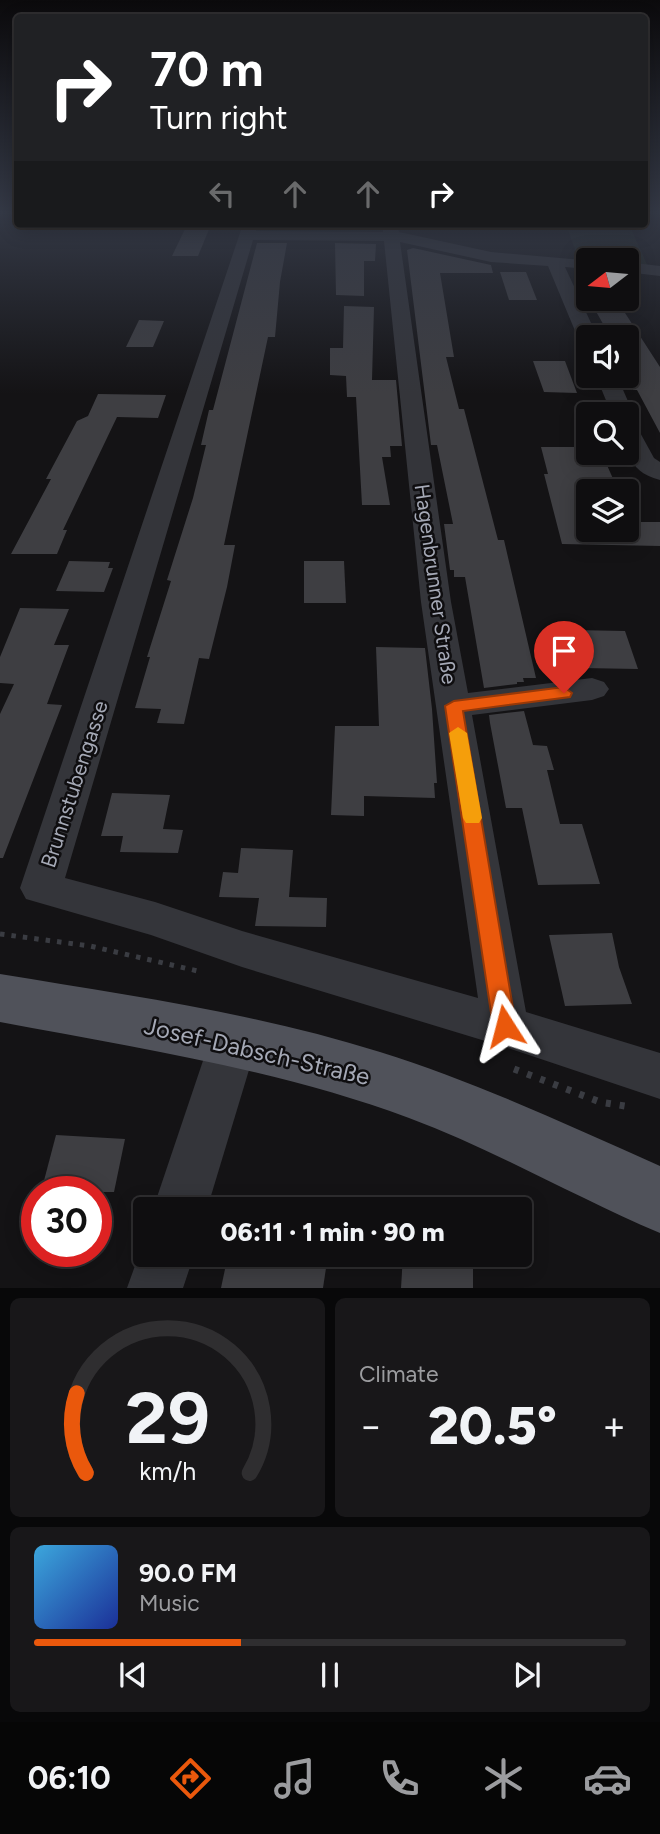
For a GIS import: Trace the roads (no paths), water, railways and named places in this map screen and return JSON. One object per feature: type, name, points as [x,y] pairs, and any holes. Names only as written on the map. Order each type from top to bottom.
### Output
[{"type":"main road","name":"Josef-Dabsch-Straße","points":[[0,998],[234,1040],[390,1083],[526,1139],[660,1200]]},
{"type":"street","name":"Brunnstubengasse","points":[[234,274],[41,888],[155,919],[242,949],[505,1026],[660,1076]]},
{"type":"street","name":"Hagenbrunner Straße","points":[[395,274],[436,601],[505,1026]]},
{"type":"street","points":[[559,274],[582,325]]},
{"type":"street","points":[[639,451],[644,462],[660,473]]},
{"type":"street","points":[[454,706],[592,690]]},
{"type":"street","points":[[184,1197],[234,1040]]},
{"type":"street","points":[[155,1288],[162,1267]]}]
